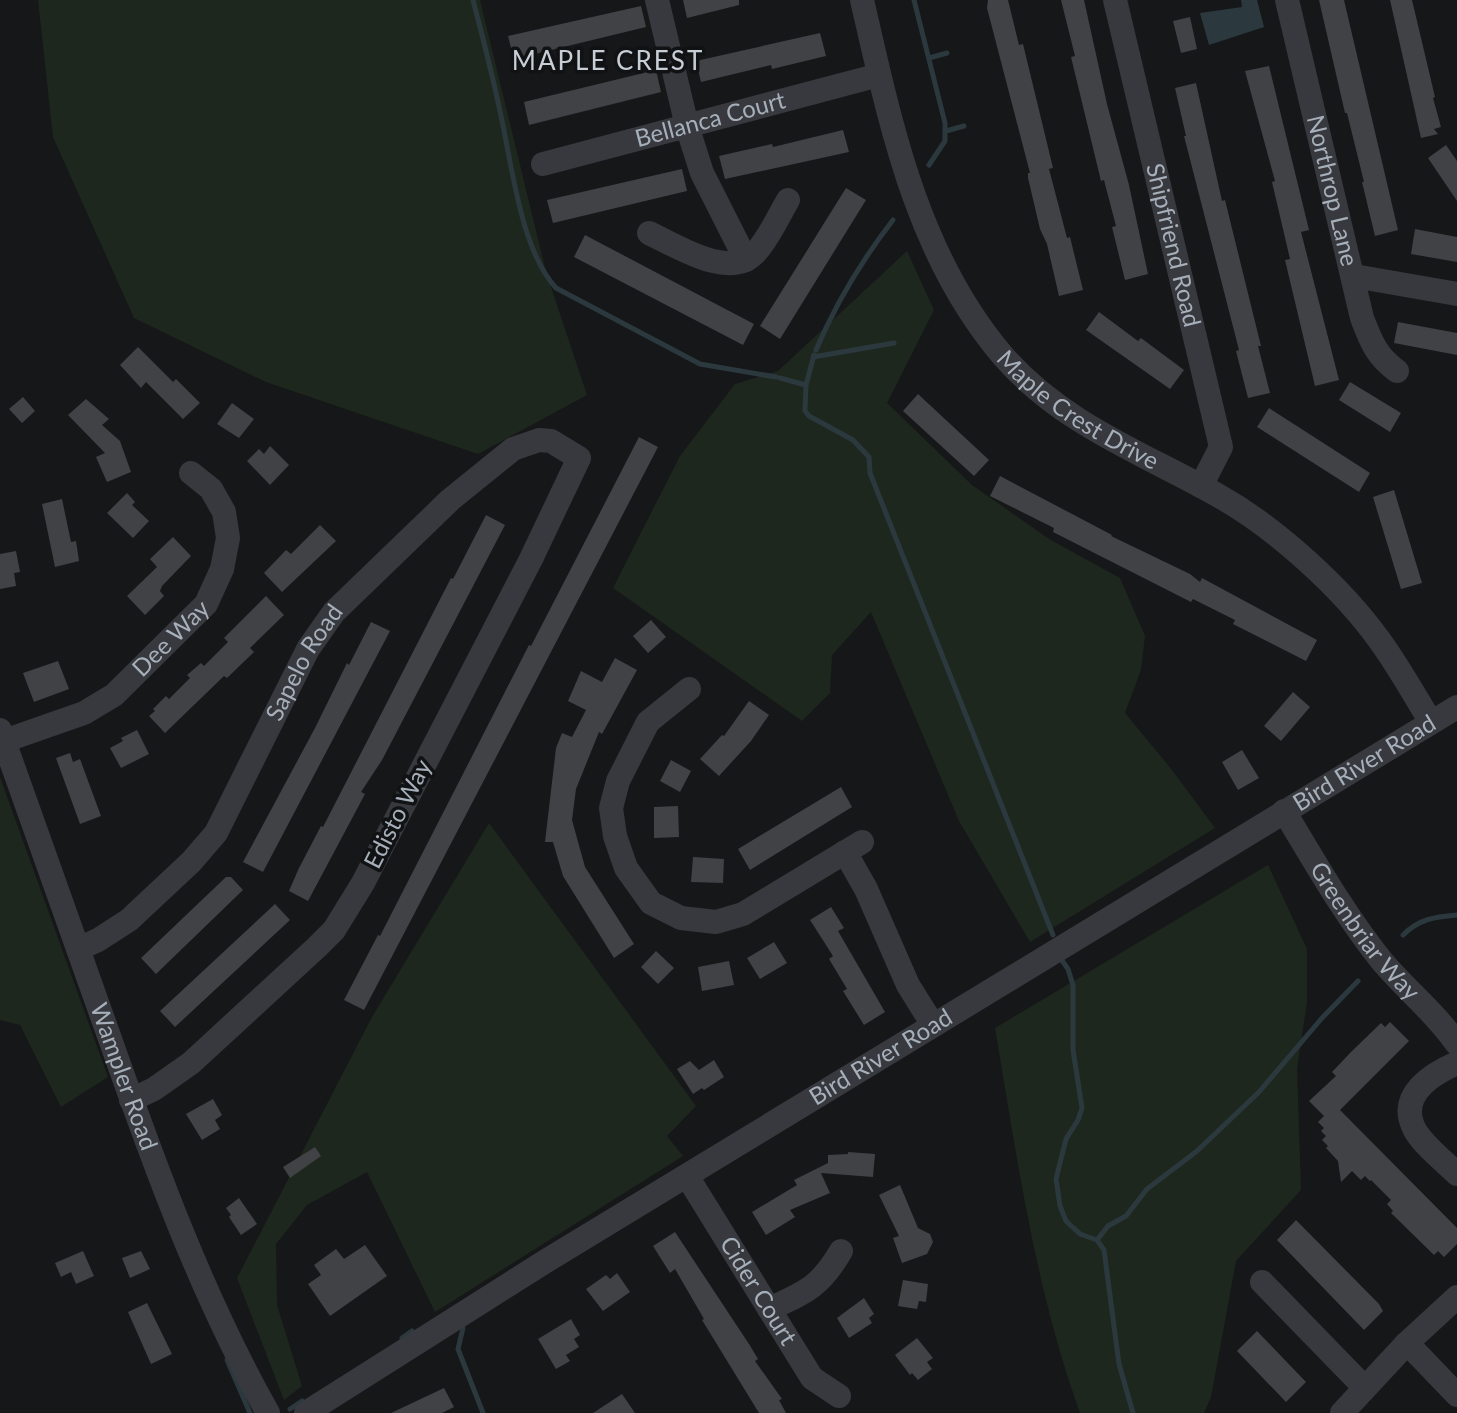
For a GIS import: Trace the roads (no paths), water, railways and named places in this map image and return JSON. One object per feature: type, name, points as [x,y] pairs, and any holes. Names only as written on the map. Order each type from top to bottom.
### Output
[{"type":"street","points":[[657,0],[687,126],[702,173],[746,260]]},
{"type":"street","name":"Maple Crest Drive","points":[[862,0],[905,174],[951,283],[976,323],[1004,358],[1043,396],[1071,417],[1117,444],[1201,486],[1247,514],[1294,550],[1348,603],[1380,641],[1431,722]]},
{"type":"street","name":"Shipfriend Road","points":[[1115,0],[1221,447],[1201,486]]},
{"type":"street","name":"Northrop Lane","points":[[1287,0],[1362,318],[1383,361],[1397,371]]},
{"type":"street","name":"Bellanca Court","points":[[543,164],[879,75]]},
{"type":"street","points":[[649,233],[726,265],[746,260],[758,250],[788,200]]},
{"type":"street","points":[[1354,276],[1457,294]]},
{"type":"street","name":"Sapelo Road","points":[[78,948],[98,940],[129,920],[212,839],[224,821],[307,649],[334,612],[450,500],[513,449],[539,440],[551,441],[579,458]]},
{"type":"street","name":"Edisto Way","points":[[131,1100],[154,1089],[191,1063],[334,930],[363,883],[531,559],[579,458]]},
{"type":"street","name":"Dee Way","points":[[2,736],[84,713],[114,695],[206,604],[222,569],[229,538],[224,512],[211,489],[191,473]]},
{"type":"street","points":[[689,690],[648,723],[618,781],[611,808],[615,836],[626,868],[651,903],[681,918],[716,922],[743,914],[854,847],[866,889],[908,985],[933,1026]]},
{"type":"street","name":"Bird River Road","points":[[306,1413],[537,1266],[1457,707]]},
{"type":"street","name":"Wampler Road","points":[[2,736],[131,1100],[191,1252],[246,1374],[268,1413]]},
{"type":"street","name":"Greenbriar Way","points":[[1284,811],[1358,931],[1386,966],[1445,1026],[1457,1044]]},
{"type":"street","points":[[1457,1063],[1441,1070],[1417,1089],[1411,1101],[1410,1115],[1413,1128],[1420,1137],[1457,1174]]},
{"type":"street","name":"Cider Court","points":[[687,1176],[812,1378],[839,1396]]},
{"type":"street","points":[[769,1309],[805,1292],[820,1280],[828,1273],[841,1251]]},
{"type":"street","points":[[1262,1282],[1364,1387]]},
{"type":"street","points":[[1342,1413],[1406,1343],[1457,1297]]},
{"type":"street","points":[[1406,1343],[1457,1395]]},
{"type":"waterway","points":[[473,0],[526,230],[544,272],[556,288],[700,364],[776,377]]},
{"type":"waterway","points":[[914,0],[945,123],[945,141],[929,165]]},
{"type":"waterway","points":[[929,58],[947,53]]},
{"type":"waterway","points":[[946,131],[964,126]]},
{"type":"waterway","points":[[816,350],[850,282],[893,220]]},
{"type":"waterway","points":[[813,357],[894,343]]},
{"type":"waterway","points":[[814,355],[806,385],[805,411],[809,416],[853,440],[869,457],[870,473],[1053,935]]},
{"type":"waterway","points":[[780,378],[806,385]]},
{"type":"waterway","points":[[1403,935],[1415,925],[1427,920],[1457,915]]},
{"type":"waterway","points":[[1061,959],[1068,969],[1073,985],[1073,1050],[1082,1108],[1066,1139],[1056,1179],[1060,1206],[1066,1221],[1080,1234],[1097,1240],[1104,1250],[1119,1364],[1133,1413]]},
{"type":"waterway","points":[[1097,1240],[1108,1226],[1126,1216],[1147,1189],[1197,1151],[1259,1092],[1322,1018],[1358,981]]},
{"type":"waterway","points":[[463,1328],[458,1349],[483,1413]]},
{"type":"waterway","points":[[402,1338],[412,1331]]},
{"type":"waterway","points":[[227,1360],[250,1413]]},
{"type":"waterway","points":[[290,1409],[302,1401]]},
{"type":"district","name":"MAPLE CREST","points":[[608,61]]}]
